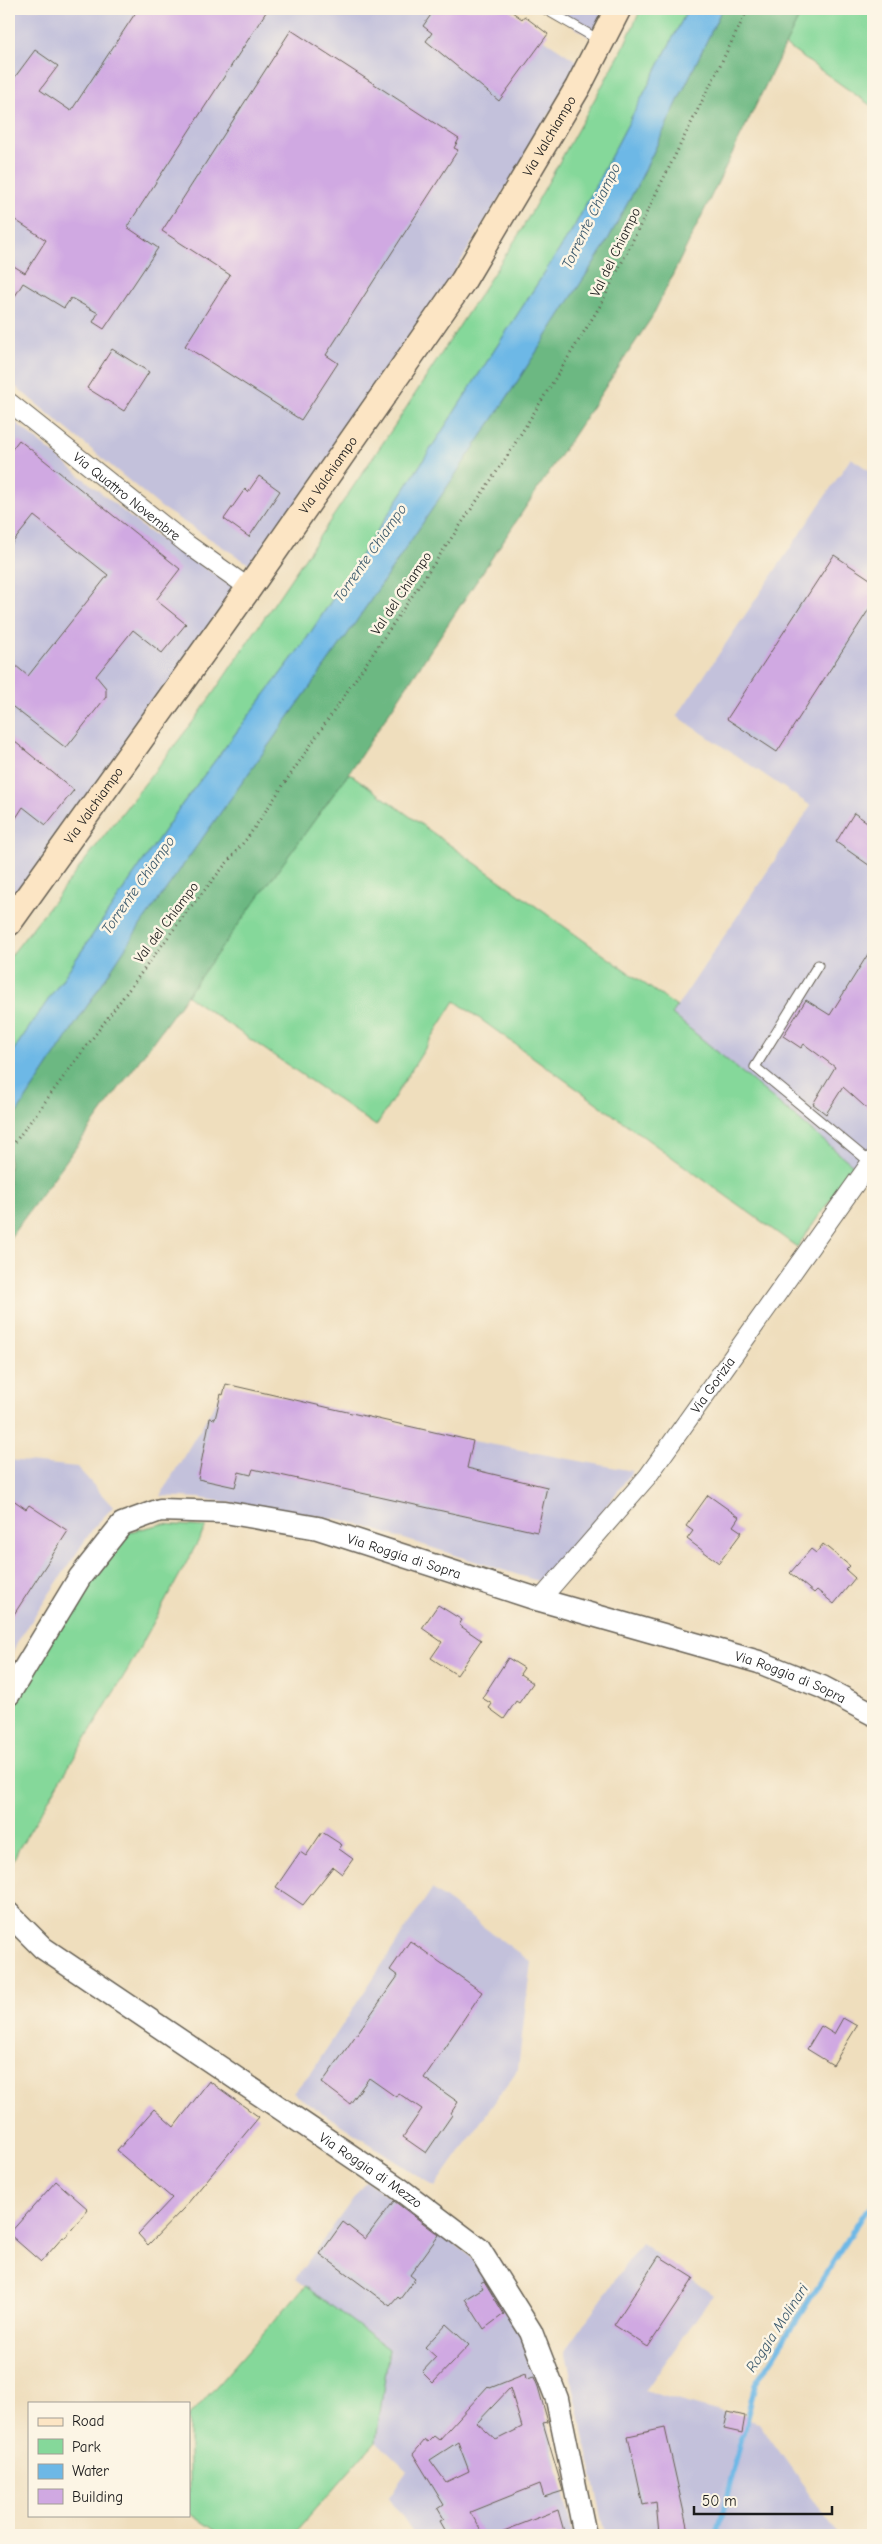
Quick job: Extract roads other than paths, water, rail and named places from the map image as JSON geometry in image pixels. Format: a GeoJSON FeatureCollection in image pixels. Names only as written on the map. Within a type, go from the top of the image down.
{"type":"FeatureCollection","features":[{"type":"Feature","properties":{"kind":"main road","name":"Via Valchiampo"},"geometry":{"type":"LineString","coordinates":[[9,923],[249,588],[463,281],[578,87],[618,9]]}},
{"type":"Feature","properties":{"kind":"street","name":"Via Quattro Novembre"},"geometry":{"type":"LineString","coordinates":[[9,402],[187,544],[249,588]]}},
{"type":"Feature","properties":{"kind":"street","name":"Via Gorizia"},"geometry":{"type":"LineString","coordinates":[[540,1600],[648,1476],[872,1161]]}},
{"type":"Feature","properties":{"kind":"street","name":"Via Roggia di Sopra"},"geometry":{"type":"LineString","coordinates":[[9,1694],[80,1577],[122,1524],[160,1510],[225,1512],[318,1528],[540,1600],[759,1662],[822,1687],[873,1714]]}},
{"type":"Feature","properties":{"kind":"street","name":"Via Roggia di Mezzo"},"geometry":{"type":"LineString","coordinates":[[9,1914],[43,1948],[397,2187],[479,2249],[531,2332],[557,2399],[586,2535]]}},
{"type":"Feature","properties":{"kind":"lane"},"geometry":{"type":"LineString","coordinates":[[545,9],[564,22],[601,42]]}},
{"type":"Feature","properties":{"kind":"lane"},"geometry":{"type":"LineString","coordinates":[[818,964],[755,1067],[872,1161]]}},
{"type":"Feature","properties":{"kind":"water","name":"Torrente Chiampo"},"geometry":{"type":"Polygon","coordinates":[[[688,9],[722,9],[640,180],[604,247],[497,413],[347,635],[137,930],[9,1125],[9,1057],[183,803],[303,644],[404,490],[574,227],[688,9]]]}},
{"type":"Feature","properties":{"kind":"waterway","name":"Roggia Molinari"},"geometry":{"type":"LineString","coordinates":[[717,2535],[755,2385],[866,2211],[873,2206]]}}]}
